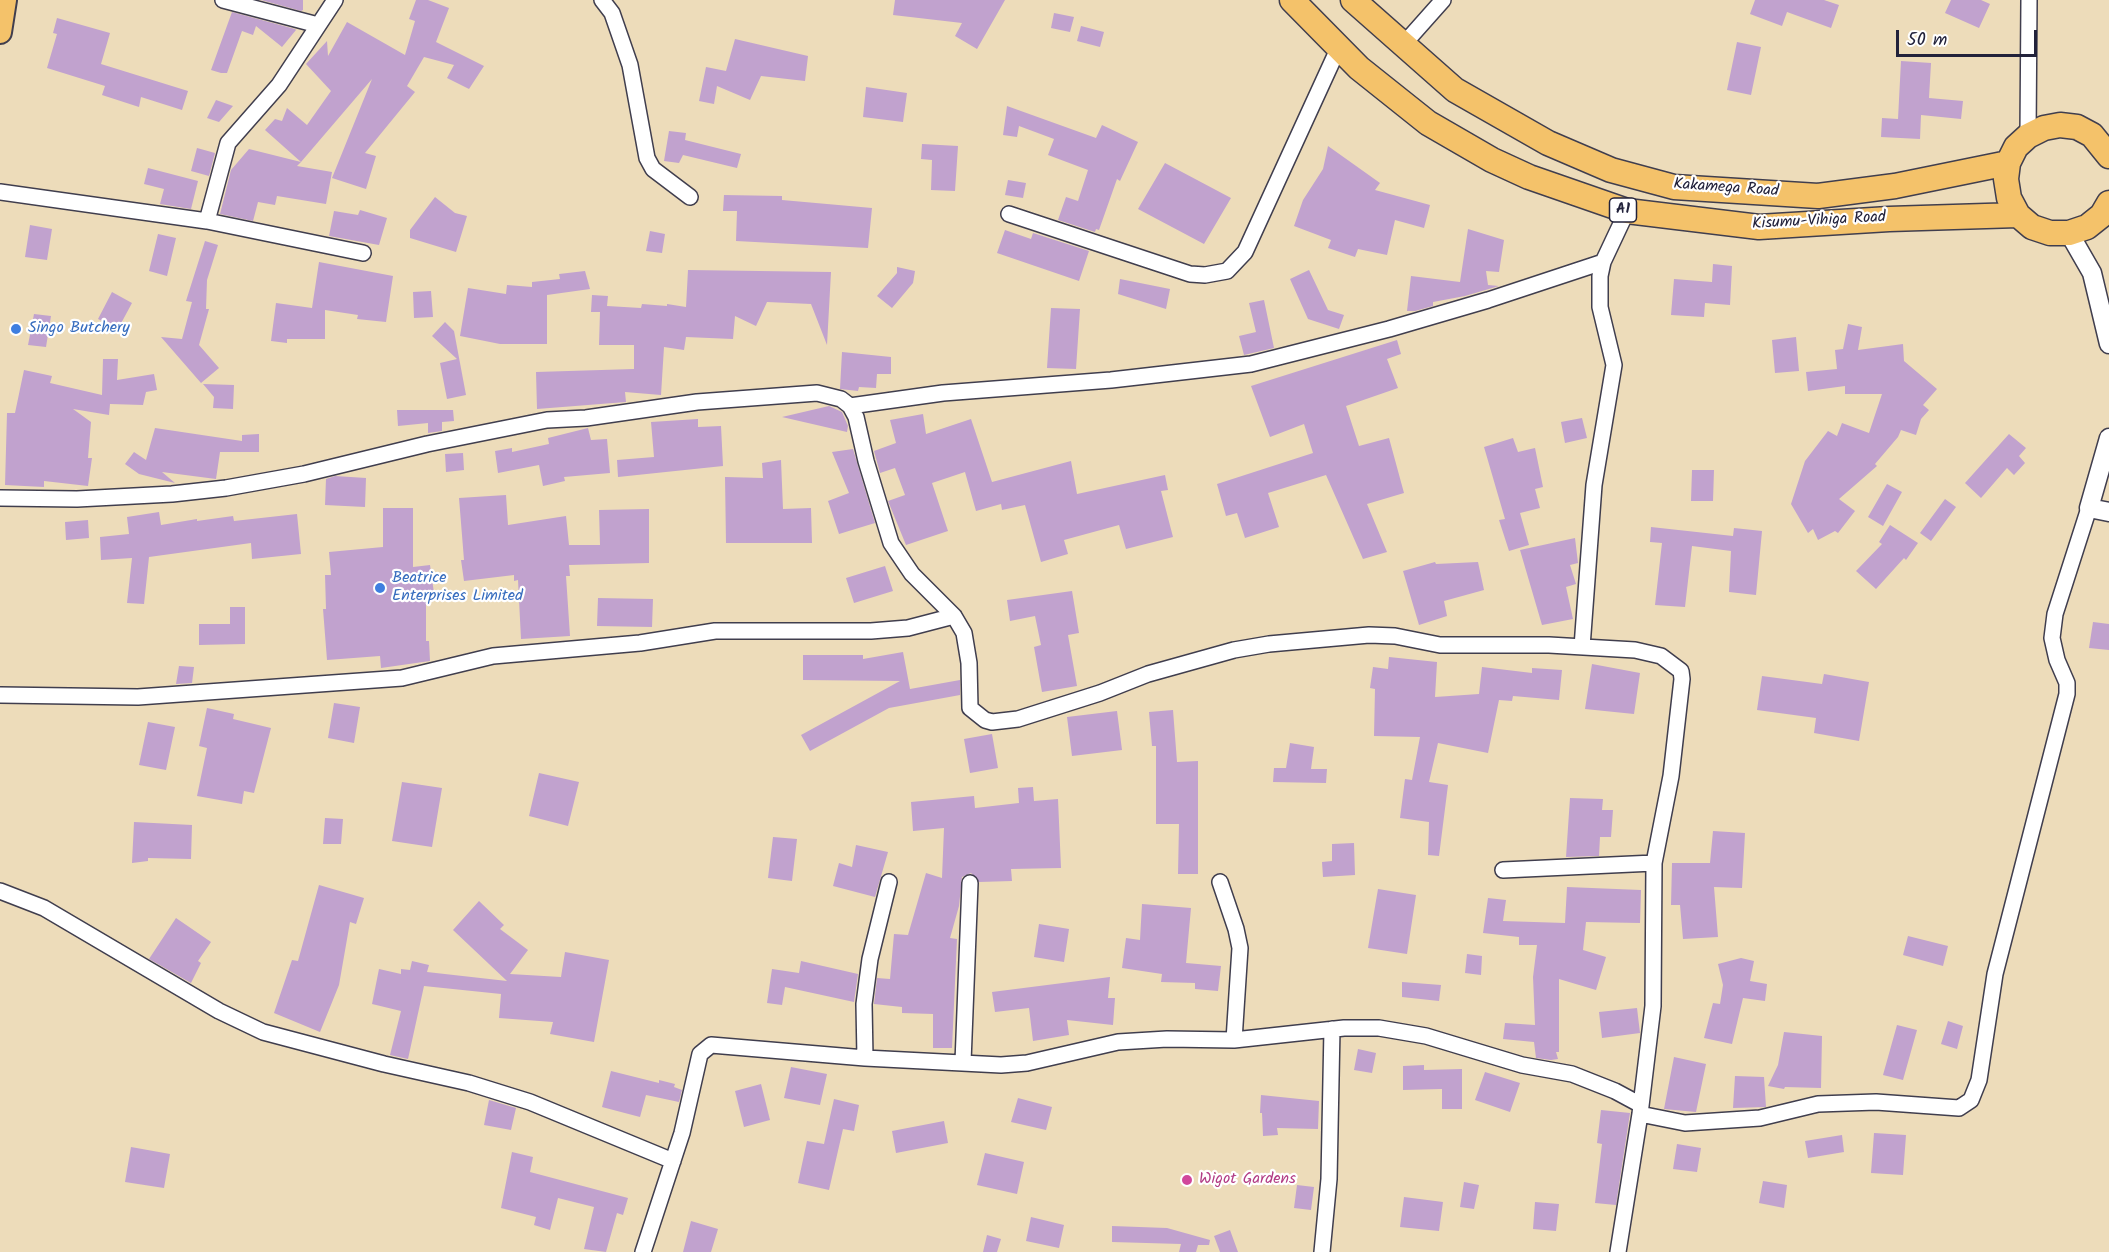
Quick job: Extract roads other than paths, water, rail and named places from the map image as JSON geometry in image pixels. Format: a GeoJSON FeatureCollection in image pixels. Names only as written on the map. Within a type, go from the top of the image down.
{"type":"FeatureCollection","features":[{"type":"Feature","properties":{"kind":"highway","name":"Kisumu-Vihiga Road"},"geometry":{"type":"LineString","coordinates":[[1292,0],[1338,49],[1428,123],[1473,150],[1529,177],[1627,211],[1759,227],[1889,219],[2018,215]]}},
{"type":"Feature","properties":{"kind":"highway","name":"Kakamega Road"},"geometry":{"type":"LineString","coordinates":[[1353,0],[1455,90],[1548,143],[1611,170],[1674,187],[1818,196],[1895,186],[2008,163]]}},
{"type":"Feature","properties":{"kind":"highway"},"geometry":{"type":"LineString","coordinates":[[2109,156],[2092,135],[2077,127],[2060,125],[2044,128],[2028,136],[2016,147],[2008,163],[2006,179],[2009,198],[2018,215],[2032,227],[2050,233],[2069,233],[2087,227],[2102,215],[2109,203]]}},
{"type":"Feature","properties":{"kind":"main road"},"geometry":{"type":"LineString","coordinates":[[0,32],[5,0]]}},
{"type":"Feature","properties":{"kind":"street"},"geometry":{"type":"LineString","coordinates":[[223,0],[318,25]]}},
{"type":"Feature","properties":{"kind":"street"},"geometry":{"type":"LineString","coordinates":[[207,221],[228,143],[279,85],[335,0]]}},
{"type":"Feature","properties":{"kind":"street"},"geometry":{"type":"LineString","coordinates":[[602,0],[612,13],[630,65],[647,158],[653,170],[690,197]]}},
{"type":"Feature","properties":{"kind":"street"},"geometry":{"type":"LineString","coordinates":[[1403,45],[1443,0]]}},
{"type":"Feature","properties":{"kind":"street"},"geometry":{"type":"LineString","coordinates":[[2028,136],[2029,0]]}},
{"type":"Feature","properties":{"kind":"street"},"geometry":{"type":"LineString","coordinates":[[1009,214],[1190,274],[1212,275],[1227,271],[1245,252],[1338,49]]}},
{"type":"Feature","properties":{"kind":"street"},"geometry":{"type":"LineString","coordinates":[[0,192],[207,221],[363,253]]}},
{"type":"Feature","properties":{"kind":"street"},"geometry":{"type":"LineString","coordinates":[[1582,647],[1594,485],[1614,365],[1600,307],[1599,291],[1603,262],[1627,211]]}},
{"type":"Feature","properties":{"kind":"street"},"geometry":{"type":"LineString","coordinates":[[2069,233],[2092,273],[2109,344]]}},
{"type":"Feature","properties":{"kind":"street"},"geometry":{"type":"LineString","coordinates":[[850,406],[943,393],[1111,380],[1251,364],[1389,329],[1603,262]]}},
{"type":"Feature","properties":{"kind":"street"},"geometry":{"type":"LineString","coordinates":[[2092,273],[2109,283]]}},
{"type":"Feature","properties":{"kind":"street"},"geometry":{"type":"LineString","coordinates":[[0,498],[77,499],[172,494],[226,488],[304,474],[427,444],[547,420],[586,418],[697,402],[830,394],[850,406],[856,417],[866,461],[891,543],[912,574],[954,616],[964,633],[969,663],[970,708],[978,717],[992,722],[1018,719],[1100,693],[1148,674],[1234,650],[1269,644],[1369,635],[1395,636],[1440,645],[1582,647],[1635,650],[1661,656],[1681,671],[1682,679],[1671,776],[1654,863],[1653,1006],[1618,1252]]}},
{"type":"Feature","properties":{"kind":"street"},"geometry":{"type":"LineString","coordinates":[[643,1252],[673,1161],[700,1054],[711,1045],[865,1058],[1001,1065],[1027,1063],[1119,1041],[1234,1040],[1332,1029],[1379,1028],[1426,1036],[1511,1062],[1572,1074],[1640,1109],[1685,1123],[1760,1118],[1818,1104],[1876,1102],[1950,1108],[1966,1106],[1971,1100],[1978,1080],[1995,974],[2067,694],[2067,683],[2052,638],[2055,614],[2109,438]]}},
{"type":"Feature","properties":{"kind":"street"},"geometry":{"type":"LineString","coordinates":[[2088,508],[2109,512]]}},
{"type":"Feature","properties":{"kind":"street"},"geometry":{"type":"LineString","coordinates":[[0,695],[138,697],[402,678],[494,656],[640,643],[715,631],[880,630],[908,628],[954,616]]}},
{"type":"Feature","properties":{"kind":"street"},"geometry":{"type":"LineString","coordinates":[[1503,870],[1654,863]]}},
{"type":"Feature","properties":{"kind":"street"},"geometry":{"type":"LineString","coordinates":[[865,1058],[864,1004],[870,959],[889,882]]}},
{"type":"Feature","properties":{"kind":"street"},"geometry":{"type":"LineString","coordinates":[[1220,882],[1240,948],[1234,1040]]}},
{"type":"Feature","properties":{"kind":"street"},"geometry":{"type":"LineString","coordinates":[[963,1062],[970,883]]}},
{"type":"Feature","properties":{"kind":"street"},"geometry":{"type":"LineString","coordinates":[[0,891],[44,908],[219,1011],[263,1032],[384,1064],[469,1083],[530,1102],[673,1161]]}},
{"type":"Feature","properties":{"kind":"street"},"geometry":{"type":"LineString","coordinates":[[1322,1252],[1329,1179],[1332,1029]]}},
{"type":"Feature","properties":{"kind":"place","name":"Singo Butchery"},"geometry":{"type":"Point","coordinates":[16,329]}},
{"type":"Feature","properties":{"kind":"place","name":"Beatrice Enterprises Limited"},"geometry":{"type":"Point","coordinates":[380,588]}},
{"type":"Feature","properties":{"kind":"place","name":"Wigot Gardens"},"geometry":{"type":"Point","coordinates":[1187,1180]}}]}
